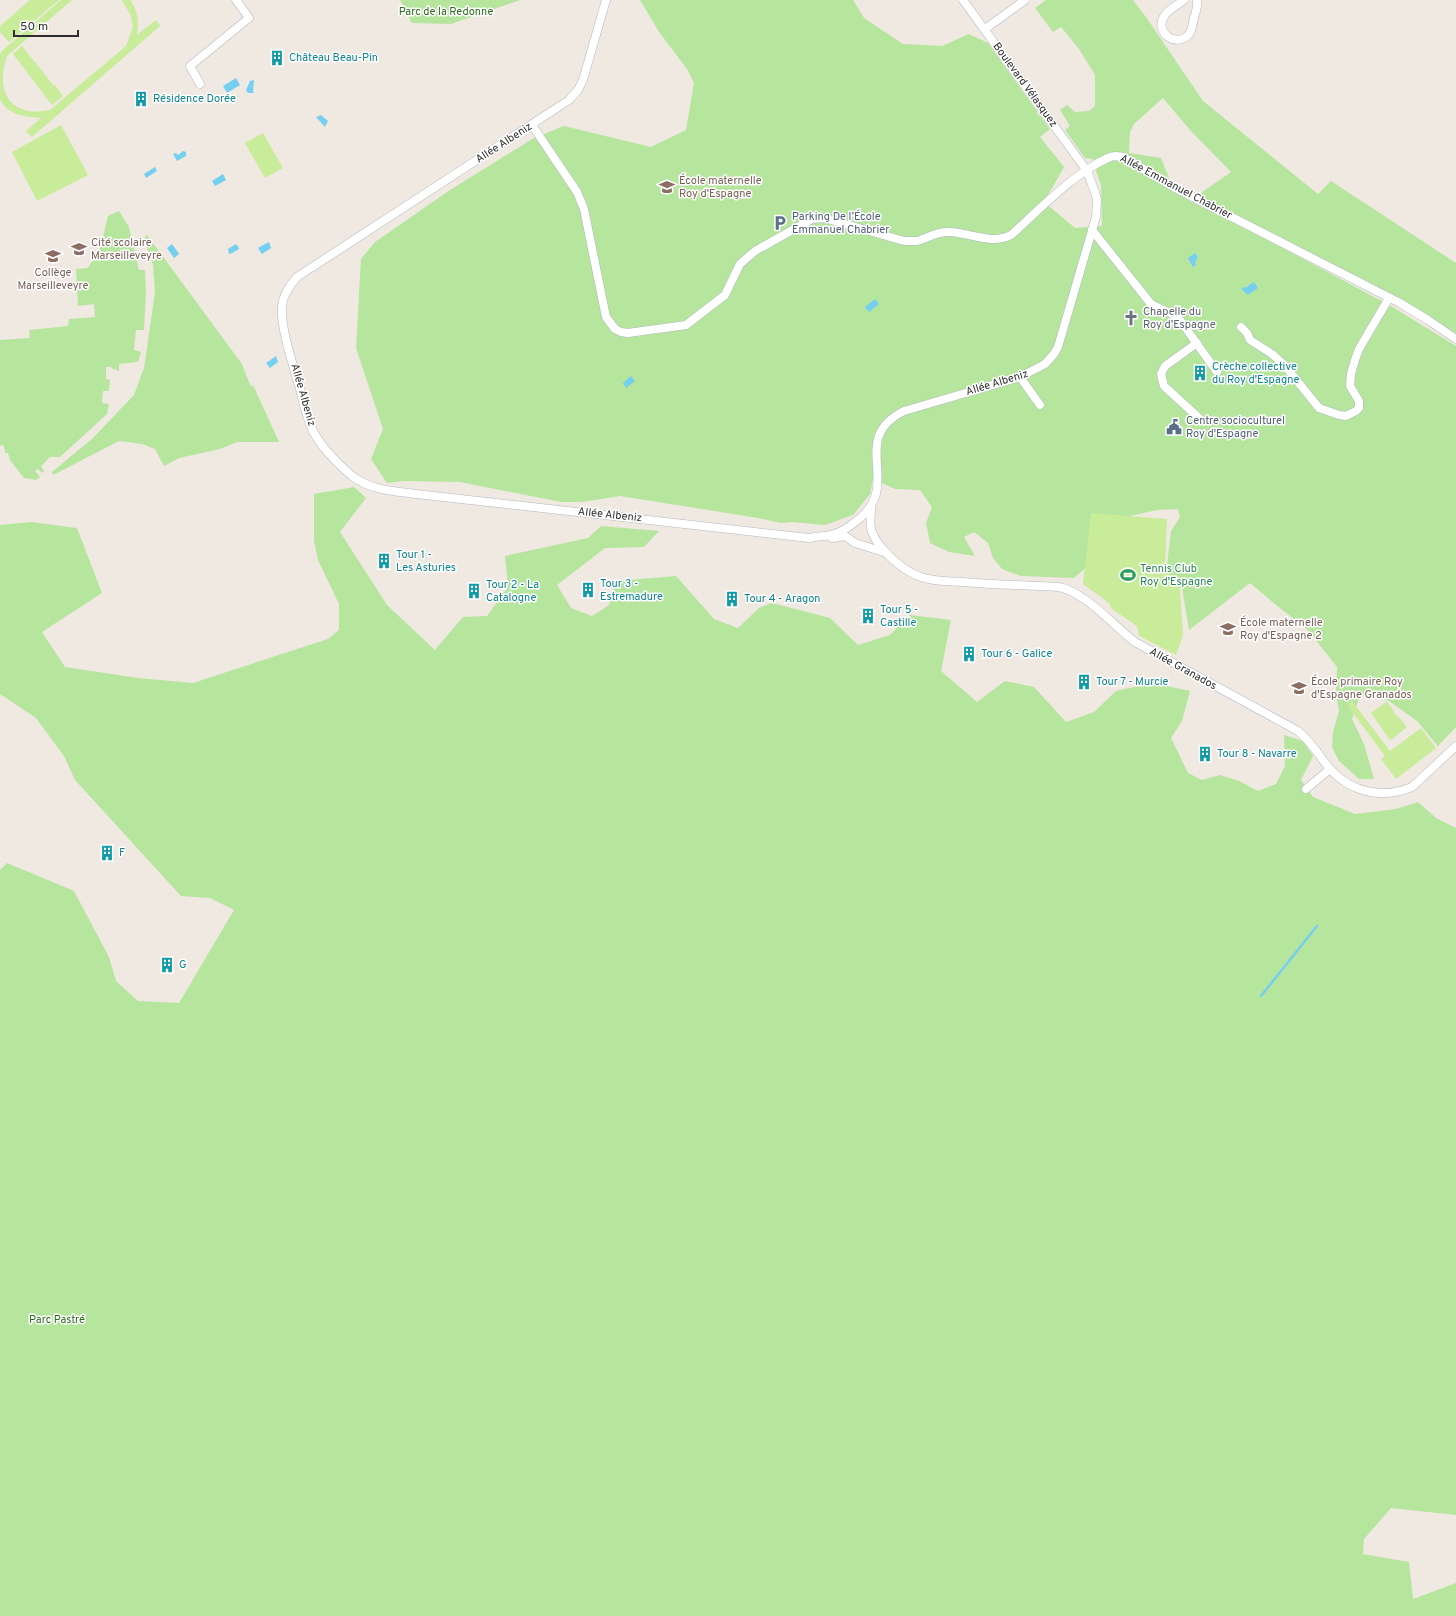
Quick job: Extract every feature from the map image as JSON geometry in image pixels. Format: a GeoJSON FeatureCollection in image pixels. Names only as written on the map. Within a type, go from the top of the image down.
{"type":"FeatureCollection","features":[{"type":"Feature","properties":{"kind":"street"},"geometry":{"type":"LineString","coordinates":[[200,84],[190,66],[249,18],[236,0]]}},
{"type":"Feature","properties":{"kind":"street","name":"Allée Albeniz"},"geometry":{"type":"LineString","coordinates":[[606,0],[586,69],[578,90],[569,100],[297,277],[291,284],[283,299],[282,316],[308,419],[314,433],[331,457],[354,477],[366,484],[386,490],[810,538],[834,534],[863,516],[871,508],[875,500],[878,487],[876,443],[881,431],[889,421],[904,411],[1020,377],[1045,364],[1054,354],[1058,347],[1096,217],[1097,200],[1093,184],[1087,171]]}},
{"type":"Feature","properties":{"kind":"street","name":"Boulevard Vélasquez"},"geometry":{"type":"LineString","coordinates":[[963,0],[1087,171]]}},
{"type":"Feature","properties":{"kind":"street"},"geometry":{"type":"LineString","coordinates":[[985,29],[1025,0]]}},
{"type":"Feature","properties":{"kind":"street"},"geometry":{"type":"LineString","coordinates":[[1184,0],[1165,14],[1161,22],[1161,28],[1164,34],[1172,39],[1184,38],[1190,33],[1198,0]]}},
{"type":"Feature","properties":{"kind":"street","name":"Allée Emmanuel Chabrier"},"geometry":{"type":"LineString","coordinates":[[532,125],[576,192],[584,209],[606,317],[615,329],[621,332],[628,333],[686,325],[724,295],[740,264],[755,251],[812,219],[824,218],[904,241],[916,241],[939,233],[950,232],[991,239],[1004,239],[1011,235],[1057,193],[1108,157],[1116,155],[1123,157],[1177,189],[1389,298],[1428,320],[1456,339]]}},
{"type":"Feature","properties":{"kind":"street"},"geometry":{"type":"LineString","coordinates":[[1092,230],[1151,304],[1172,314],[1180,320],[1217,372]]}},
{"type":"Feature","properties":{"kind":"street"},"geometry":{"type":"LineString","coordinates":[[1241,327],[1247,333],[1250,340],[1272,354],[1285,366],[1319,408],[1340,416],[1346,416],[1359,408],[1359,401],[1350,386],[1351,374],[1359,349],[1389,298]]}},
{"type":"Feature","properties":{"kind":"street"},"geometry":{"type":"LineString","coordinates":[[1197,343],[1165,366],[1161,374],[1164,386],[1200,418]]}},
{"type":"Feature","properties":{"kind":"street"},"geometry":{"type":"LineString","coordinates":[[1020,377],[1040,405]]}},
{"type":"Feature","properties":{"kind":"street","name":"Allée Granados"},"geometry":{"type":"LineString","coordinates":[[871,508],[872,532],[887,553],[906,570],[928,579],[976,584],[1059,587],[1074,592],[1082,597],[1119,630],[1135,642],[1298,731],[1313,746],[1330,769],[1345,782],[1363,791],[1378,793],[1395,792],[1412,787],[1456,746]]}},
{"type":"Feature","properties":{"kind":"street","name":"Allée Albeniz"},"geometry":{"type":"LineString","coordinates":[[845,536],[852,524]]}},
{"type":"Feature","properties":{"kind":"street"},"geometry":{"type":"LineString","coordinates":[[810,538],[825,540],[845,536]]}},
{"type":"Feature","properties":{"kind":"street","name":"Allée Granados"},"geometry":{"type":"LineString","coordinates":[[845,536],[855,543],[887,553]]}},
{"type":"Feature","properties":{"kind":"street"},"geometry":{"type":"LineString","coordinates":[[1306,789],[1330,769]]}},
{"type":"Feature","properties":{"kind":"green space"},"geometry":{"type":"Polygon","coordinates":[[[30,0],[59,0],[9,42],[0,32],[0,26],[30,0]]]}},
{"type":"Feature","properties":{"kind":"green space"},"geometry":{"type":"Polygon","coordinates":[[[61,0],[72,0],[7,56],[3,72],[6,95],[17,106],[28,111],[34,112],[50,110],[126,46],[133,27],[131,16],[122,0],[130,0],[135,8],[138,21],[137,35],[156,20],[160,26],[32,137],[26,131],[41,118],[24,116],[12,112],[7,109],[0,99],[0,54],[61,0]]]}},
{"type":"Feature","properties":{"kind":"green space","name":"Parc de la Redonne"},"geometry":{"type":"Polygon","coordinates":[[[400,0],[520,0],[451,24],[412,23],[400,0]]]}},
{"type":"Feature","properties":{"kind":"green space"},"geometry":{"type":"Polygon","coordinates":[[[640,0],[853,0],[864,18],[903,44],[942,46],[969,34],[988,43],[1050,129],[1040,137],[1064,167],[1044,202],[1075,228],[1102,226],[1101,185],[1095,168],[1108,161],[1122,161],[1192,202],[1275,244],[1391,306],[1456,346],[1456,727],[1438,746],[1417,721],[1389,701],[1360,695],[1352,719],[1364,744],[1374,779],[1359,779],[1339,761],[1332,747],[1333,732],[1339,711],[1336,694],[1337,667],[1308,630],[1250,583],[1189,630],[1182,588],[1131,589],[1166,574],[1171,531],[1180,517],[1178,509],[1157,510],[1121,518],[1090,564],[1074,578],[1021,576],[1002,569],[993,558],[988,543],[974,532],[964,537],[975,556],[949,552],[930,543],[926,523],[932,507],[920,490],[895,489],[873,479],[870,494],[853,515],[825,525],[793,522],[781,523],[620,496],[582,502],[561,502],[460,482],[403,481],[387,483],[371,459],[383,429],[356,348],[361,259],[375,242],[450,190],[534,138],[564,126],[651,147],[686,130],[694,83],[687,69],[659,32],[640,0]]]}},
{"type":"Feature","properties":{"kind":"green space"},"geometry":{"type":"Polygon","coordinates":[[[1046,0],[1133,0],[1203,101],[1318,194],[1331,181],[1456,263],[1456,336],[1198,195],[1231,172],[1190,130],[1163,98],[1134,124],[1130,132],[1129,153],[1161,158],[1169,178],[1128,156],[1113,154],[1093,160],[1085,158],[1065,130],[1070,126],[1060,110],[1067,105],[1075,112],[1089,111],[1095,106],[1095,75],[1079,49],[1061,27],[1053,32],[1035,8],[1046,0]]]}},
{"type":"Feature","properties":{"kind":"green space"},"geometry":{"type":"Polygon","coordinates":[[[22,46],[63,96],[52,105],[13,54],[22,46]]]}},
{"type":"Feature","properties":{"kind":"green space"},"geometry":{"type":"Polygon","coordinates":[[[61,125],[88,175],[37,201],[12,152],[61,125]]]}},
{"type":"Feature","properties":{"kind":"green space"},"geometry":{"type":"Polygon","coordinates":[[[263,133],[283,168],[265,178],[245,143],[263,133]]]}},
{"type":"Feature","properties":{"kind":"green space"},"geometry":{"type":"Polygon","coordinates":[[[119,211],[129,227],[139,270],[145,270],[146,293],[144,330],[136,330],[134,350],[141,352],[138,362],[119,364],[119,371],[111,367],[106,367],[106,379],[110,380],[109,391],[103,391],[102,403],[109,404],[107,414],[60,457],[50,457],[41,466],[44,471],[42,473],[38,469],[35,471],[40,477],[36,480],[24,478],[10,460],[8,453],[5,453],[4,446],[0,445],[0,340],[30,338],[29,330],[68,326],[69,319],[95,317],[94,304],[78,306],[76,269],[88,268],[100,249],[108,216],[119,211]]]}},
{"type":"Feature","properties":{"kind":"green space"},"geometry":{"type":"Polygon","coordinates":[[[147,235],[242,364],[250,385],[254,387],[279,442],[237,442],[220,449],[179,458],[164,466],[155,449],[142,444],[119,441],[53,475],[52,472],[92,439],[134,395],[144,368],[155,292],[153,265],[144,238],[147,235]]]}},
{"type":"Feature","properties":{"kind":"green space","name":"Parc Pastré"},"geometry":{"type":"Polygon","coordinates":[[[354,487],[366,498],[340,532],[387,605],[435,650],[463,617],[487,616],[508,587],[505,556],[588,538],[601,526],[659,531],[644,547],[605,548],[557,585],[571,608],[592,616],[609,605],[616,581],[676,576],[714,619],[738,628],[759,608],[772,603],[830,618],[858,645],[890,635],[910,615],[951,620],[941,671],[977,702],[1005,681],[1034,687],[1066,722],[1094,712],[1116,691],[1152,683],[1190,691],[1182,721],[1171,738],[1188,773],[1202,780],[1220,775],[1239,781],[1258,791],[1276,784],[1285,766],[1284,735],[1303,741],[1313,756],[1301,780],[1313,797],[1355,814],[1396,809],[1418,802],[1436,818],[1456,828],[1456,1515],[1391,1508],[1364,1539],[1363,1554],[1409,1562],[1413,1599],[1456,1583],[1456,1616],[0,1616],[0,870],[7,863],[74,891],[109,957],[116,981],[138,1001],[179,1003],[234,910],[210,898],[181,896],[75,780],[64,756],[36,718],[0,694],[0,525],[31,522],[77,528],[102,593],[42,632],[65,667],[138,678],[193,683],[328,639],[339,630],[339,604],[318,560],[314,541],[314,494],[354,487]]]}},
{"type":"Feature","properties":{"kind":"green space","name":"Tennis Club Roy d'Espagne"},"geometry":{"type":"Polygon","coordinates":[[[1091,513],[1167,519],[1165,567],[1180,589],[1183,635],[1176,655],[1139,636],[1137,626],[1112,609],[1109,603],[1083,584],[1091,513]]]}},
{"type":"Feature","properties":{"kind":"green space"},"geometry":{"type":"Polygon","coordinates":[[[1352,701],[1390,751],[1421,728],[1436,748],[1396,779],[1381,759],[1385,756],[1347,705],[1352,701]]]}},
{"type":"Feature","properties":{"kind":"green space"},"geometry":{"type":"Polygon","coordinates":[[[1386,702],[1406,726],[1406,728],[1391,740],[1371,713],[1386,702]]]}},
{"type":"Feature","properties":{"kind":"water"},"geometry":{"type":"Polygon","coordinates":[[[236,78],[240,85],[227,93],[223,86],[236,78]]]}},
{"type":"Feature","properties":{"kind":"water"},"geometry":{"type":"Polygon","coordinates":[[[254,80],[254,93],[248,93],[246,90],[250,81],[254,80]]]}},
{"type":"Feature","properties":{"kind":"water"},"geometry":{"type":"Polygon","coordinates":[[[321,115],[328,121],[325,127],[316,117],[321,115]]]}},
{"type":"Feature","properties":{"kind":"water"},"geometry":{"type":"Polygon","coordinates":[[[183,151],[186,152],[186,156],[177,161],[173,154],[176,153],[178,155],[183,151]]]}},
{"type":"Feature","properties":{"kind":"water"},"geometry":{"type":"Polygon","coordinates":[[[155,167],[157,171],[146,178],[144,174],[155,167]]]}},
{"type":"Feature","properties":{"kind":"water"},"geometry":{"type":"Polygon","coordinates":[[[223,174],[226,180],[215,186],[212,181],[223,174]]]}},
{"type":"Feature","properties":{"kind":"water"},"geometry":{"type":"Polygon","coordinates":[[[269,242],[271,248],[262,254],[258,248],[269,242]]]}},
{"type":"Feature","properties":{"kind":"water"},"geometry":{"type":"Polygon","coordinates":[[[172,244],[179,254],[174,258],[167,248],[172,244]]]}},
{"type":"Feature","properties":{"kind":"water"},"geometry":{"type":"Polygon","coordinates":[[[236,244],[239,249],[229,254],[228,249],[236,244]]]}},
{"type":"Feature","properties":{"kind":"water"},"geometry":{"type":"Polygon","coordinates":[[[1195,253],[1198,257],[1195,262],[1196,265],[1193,267],[1188,258],[1195,253]]]}},
{"type":"Feature","properties":{"kind":"water"},"geometry":{"type":"Polygon","coordinates":[[[1254,282],[1258,288],[1248,295],[1241,289],[1244,287],[1245,288],[1254,282]]]}},
{"type":"Feature","properties":{"kind":"water"},"geometry":{"type":"Polygon","coordinates":[[[875,299],[879,304],[869,312],[865,307],[875,299]]]}},
{"type":"Feature","properties":{"kind":"water"},"geometry":{"type":"Polygon","coordinates":[[[276,356],[278,362],[270,368],[266,363],[276,356]]]}},
{"type":"Feature","properties":{"kind":"water"},"geometry":{"type":"Polygon","coordinates":[[[631,376],[635,381],[626,388],[623,383],[631,376]]]}},
{"type":"Feature","properties":{"kind":"waterway"},"geometry":{"type":"LineString","coordinates":[[1261,996],[1317,926]]}},
{"type":"Feature","properties":{"kind":"place","name":"Château Beau-Pin"},"geometry":{"type":"Point","coordinates":[277,58]}},
{"type":"Feature","properties":{"kind":"place","name":"Résidence Dorée"},"geometry":{"type":"Point","coordinates":[141,99]}},
{"type":"Feature","properties":{"kind":"place","name":"École maternelle Roy d'Espagne"},"geometry":{"type":"Point","coordinates":[667,187]}},
{"type":"Feature","properties":{"kind":"place","name":"Parking De l’École Emmanuel Chabrier"},"geometry":{"type":"Point","coordinates":[780,223]}},
{"type":"Feature","properties":{"kind":"place","name":"Cité scolaire Marseilleveyre"},"geometry":{"type":"Point","coordinates":[79,249]}},
{"type":"Feature","properties":{"kind":"place","name":"Collège Marseilleveyre"},"geometry":{"type":"Point","coordinates":[53,256]}},
{"type":"Feature","properties":{"kind":"place","name":"Chapelle du Roy d’Espagne"},"geometry":{"type":"Point","coordinates":[1131,318]}},
{"type":"Feature","properties":{"kind":"place","name":"Crèche collective du Roy d'Espagne"},"geometry":{"type":"Point","coordinates":[1200,373]}},
{"type":"Feature","properties":{"kind":"place","name":"Centre socioculturel Roy d'Espagne"},"geometry":{"type":"Point","coordinates":[1174,427]}},
{"type":"Feature","properties":{"kind":"place","name":"Tour 1 - Les Asturies"},"geometry":{"type":"Point","coordinates":[384,561]}},
{"type":"Feature","properties":{"kind":"place","name":"Tennis Club Roy d'Espagne"},"geometry":{"type":"Point","coordinates":[1128,575]}},
{"type":"Feature","properties":{"kind":"place","name":"Tour 3 - Estremadure"},"geometry":{"type":"Point","coordinates":[588,590]}},
{"type":"Feature","properties":{"kind":"place","name":"Tour 2 - La Catalogne"},"geometry":{"type":"Point","coordinates":[474,591]}},
{"type":"Feature","properties":{"kind":"place","name":"Tour 4 - Aragon"},"geometry":{"type":"Point","coordinates":[732,599]}},
{"type":"Feature","properties":{"kind":"place","name":"Tour 5 - Castille"},"geometry":{"type":"Point","coordinates":[868,616]}},
{"type":"Feature","properties":{"kind":"place","name":"École maternelle Roy d'Espagne 2"},"geometry":{"type":"Point","coordinates":[1228,629]}},
{"type":"Feature","properties":{"kind":"place","name":"Tour 6 - Galice"},"geometry":{"type":"Point","coordinates":[969,654]}},
{"type":"Feature","properties":{"kind":"place","name":"Tour 7 - Murcie"},"geometry":{"type":"Point","coordinates":[1084,682]}},
{"type":"Feature","properties":{"kind":"place","name":"École primaire Roy d'Espagne Granados"},"geometry":{"type":"Point","coordinates":[1299,688]}},
{"type":"Feature","properties":{"kind":"place","name":"Tour 8 - Navarre"},"geometry":{"type":"Point","coordinates":[1205,754]}},
{"type":"Feature","properties":{"kind":"place","name":"F"},"geometry":{"type":"Point","coordinates":[107,853]}},
{"type":"Feature","properties":{"kind":"place","name":"G"},"geometry":{"type":"Point","coordinates":[167,965]}}]}
